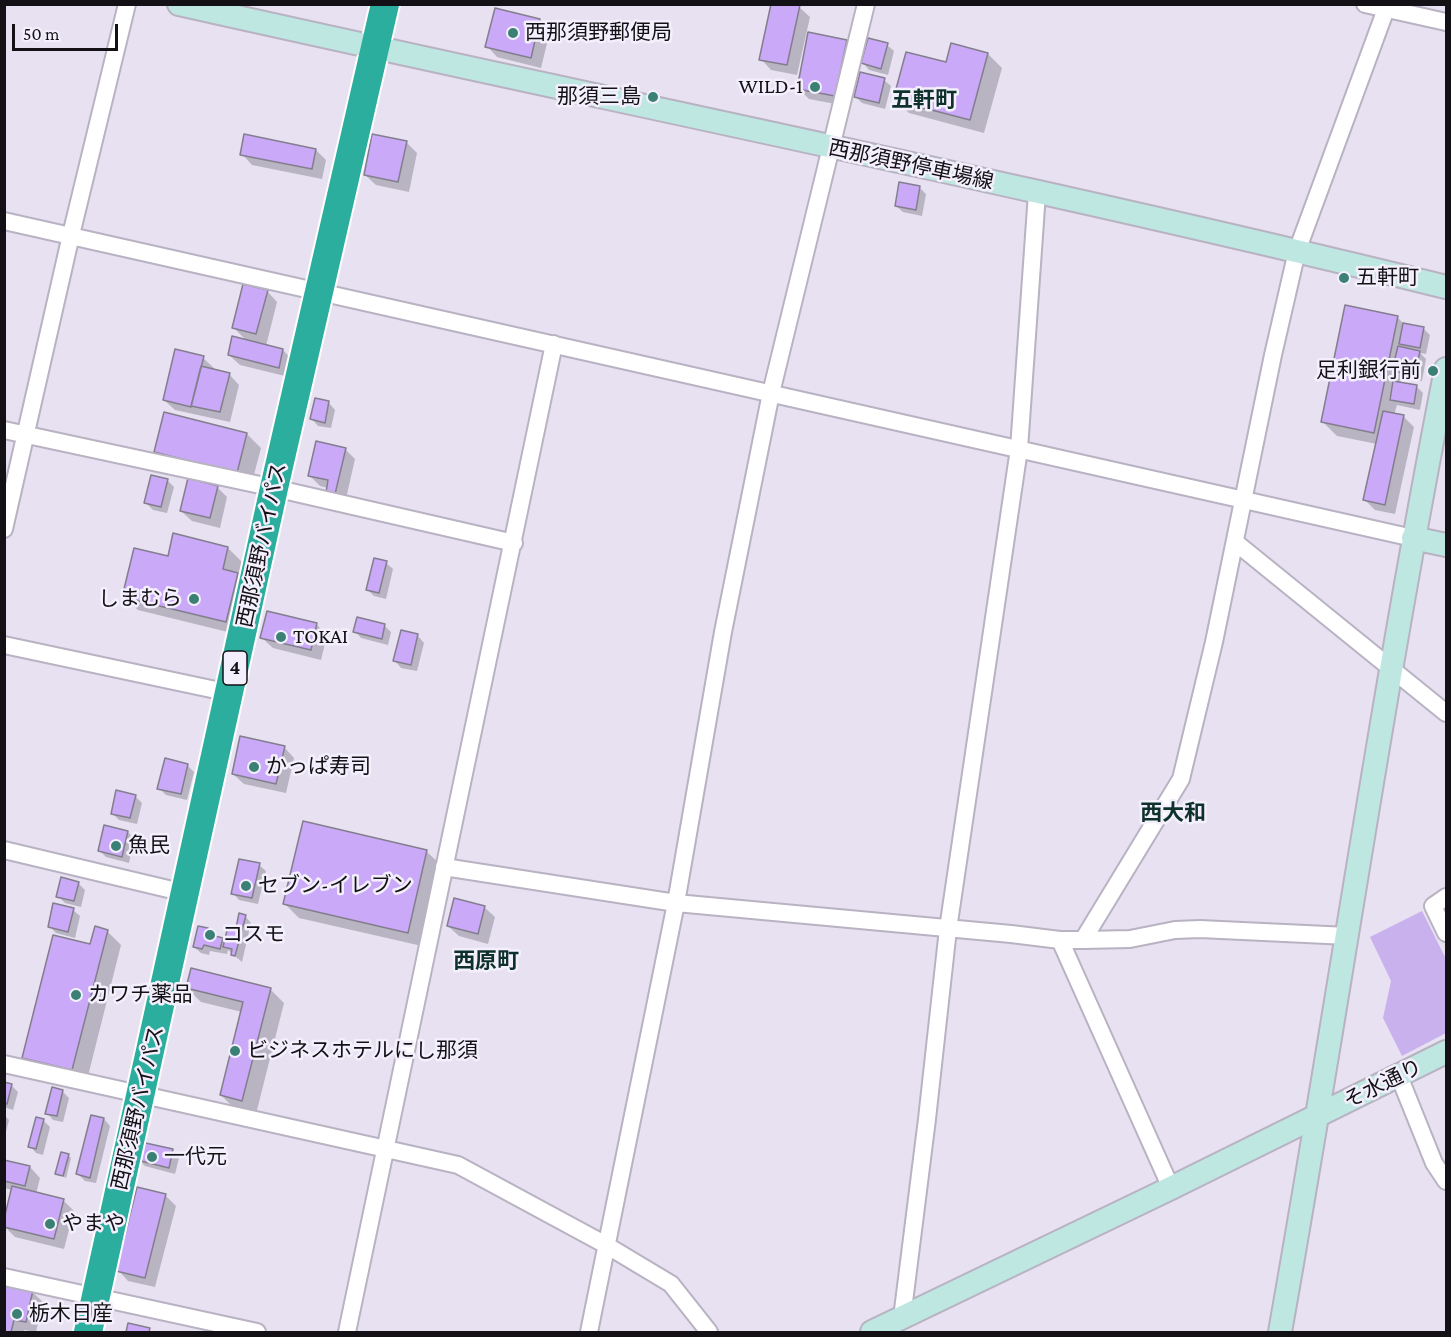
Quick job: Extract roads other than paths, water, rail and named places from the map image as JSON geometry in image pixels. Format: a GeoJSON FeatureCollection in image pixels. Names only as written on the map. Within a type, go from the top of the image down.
{"type":"FeatureCollection","features":[{"type":"Feature","properties":{"kind":"highway","name":"西那須野バイパス"},"geometry":{"type":"LineString","coordinates":[[88,1332],[274,488],[385,4]]}},
{"type":"Feature","properties":{"kind":"street"},"geometry":{"type":"LineString","coordinates":[[4,529],[71,235],[127,4]]}},
{"type":"Feature","properties":{"kind":"street","name":"西那須野停車場線"},"geometry":{"type":"LineString","coordinates":[[179,4],[1297,251],[1446,287]]}},
{"type":"Feature","properties":{"kind":"street"},"geometry":{"type":"LineString","coordinates":[[589,1332],[676,903],[723,632],[771,393],[866,4]]}},
{"type":"Feature","properties":{"kind":"street"},"geometry":{"type":"LineString","coordinates":[[1365,4],[1386,9],[1418,10],[1446,22]]}},
{"type":"Feature","properties":{"kind":"street"},"geometry":{"type":"LineString","coordinates":[[1083,940],[1181,779],[1235,542],[1297,251],[1386,9]]}},
{"type":"Feature","properties":{"kind":"street"},"geometry":{"type":"LineString","coordinates":[[902,1318],[948,929],[1019,449],[1037,193]]}},
{"type":"Feature","properties":{"kind":"street"},"geometry":{"type":"LineString","coordinates":[[4,220],[1446,545]]}},
{"type":"Feature","properties":{"kind":"street"},"geometry":{"type":"LineString","coordinates":[[347,1332],[554,344]]}},
{"type":"Feature","properties":{"kind":"street"},"geometry":{"type":"LineString","coordinates":[[1280,1332],[1413,538],[1446,369]]}},
{"type":"Feature","properties":{"kind":"street"},"geometry":{"type":"LineString","coordinates":[[4,430],[514,543]]}},
{"type":"Feature","properties":{"kind":"street"},"geometry":{"type":"LineString","coordinates":[[1235,542],[1446,713]]}},
{"type":"Feature","properties":{"kind":"street"},"geometry":{"type":"LineString","coordinates":[[4,645],[230,693]]}},
{"type":"Feature","properties":{"kind":"street"},"geometry":{"type":"LineString","coordinates":[[4,850],[185,893]]}},
{"type":"Feature","properties":{"kind":"street"},"geometry":{"type":"LineString","coordinates":[[444,867],[676,903],[1060,940],[1130,939],[1174,930],[1200,929],[1348,936]]}},
{"type":"Feature","properties":{"kind":"street"},"geometry":{"type":"LineString","coordinates":[[1446,897],[1433,906],[1446,933]]}},
{"type":"Feature","properties":{"kind":"street"},"geometry":{"type":"LineString","coordinates":[[1060,940],[1171,1188]]}},
{"type":"Feature","properties":{"kind":"street","name":"そ水通り"},"geometry":{"type":"LineString","coordinates":[[872,1332],[1446,1052]]}},
{"type":"Feature","properties":{"kind":"street"},"geometry":{"type":"LineString","coordinates":[[4,1064],[458,1165],[606,1245],[671,1284],[709,1332]]}},
{"type":"Feature","properties":{"kind":"street"},"geometry":{"type":"LineString","coordinates":[[1399,1076],[1434,1163],[1446,1181]]}},
{"type":"Feature","properties":{"kind":"street"},"geometry":{"type":"LineString","coordinates":[[4,1277],[257,1332]]}},
{"type":"Feature","properties":{"kind":"place","name":"西那須野郵便局"},"geometry":{"type":"Point","coordinates":[513,33]}},
{"type":"Feature","properties":{"kind":"place","name":"WILD-1"},"geometry":{"type":"Point","coordinates":[815,87]}},
{"type":"Feature","properties":{"kind":"place","name":"那須三島"},"geometry":{"type":"Point","coordinates":[653,97]}},
{"type":"Feature","properties":{"kind":"place","name":"五軒町"},"geometry":{"type":"Point","coordinates":[1344,278]}},
{"type":"Feature","properties":{"kind":"place","name":"足利銀行前"},"geometry":{"type":"Point","coordinates":[1433,371]}},
{"type":"Feature","properties":{"kind":"place","name":"しまむら"},"geometry":{"type":"Point","coordinates":[194,599]}},
{"type":"Feature","properties":{"kind":"place","name":"TOKAI"},"geometry":{"type":"Point","coordinates":[281,637]}},
{"type":"Feature","properties":{"kind":"place","name":"かっぱ寿司"},"geometry":{"type":"Point","coordinates":[254,767]}},
{"type":"Feature","properties":{"kind":"place","name":"魚民"},"geometry":{"type":"Point","coordinates":[116,846]}},
{"type":"Feature","properties":{"kind":"place","name":"セブン-イレブン"},"geometry":{"type":"Point","coordinates":[246,886]}},
{"type":"Feature","properties":{"kind":"place","name":"コスモ"},"geometry":{"type":"Point","coordinates":[210,935]}},
{"type":"Feature","properties":{"kind":"place","name":"カワチ薬品"},"geometry":{"type":"Point","coordinates":[76,995]}},
{"type":"Feature","properties":{"kind":"place","name":"ビジネスホテルにし那須"},"geometry":{"type":"Point","coordinates":[235,1051]}},
{"type":"Feature","properties":{"kind":"place","name":"一代元"},"geometry":{"type":"Point","coordinates":[152,1157]}},
{"type":"Feature","properties":{"kind":"place","name":"やまや"},"geometry":{"type":"Point","coordinates":[50,1224]}},
{"type":"Feature","properties":{"kind":"place","name":"栃木日産"},"geometry":{"type":"Point","coordinates":[17,1314]}},
{"type":"Feature","properties":{"kind":"district","name":"五軒町"},"geometry":{"type":"Point","coordinates":[924,100]}},
{"type":"Feature","properties":{"kind":"district","name":"西大和"},"geometry":{"type":"Point","coordinates":[1173,813]}},
{"type":"Feature","properties":{"kind":"district","name":"西原町"},"geometry":{"type":"Point","coordinates":[486,961]}}]}
